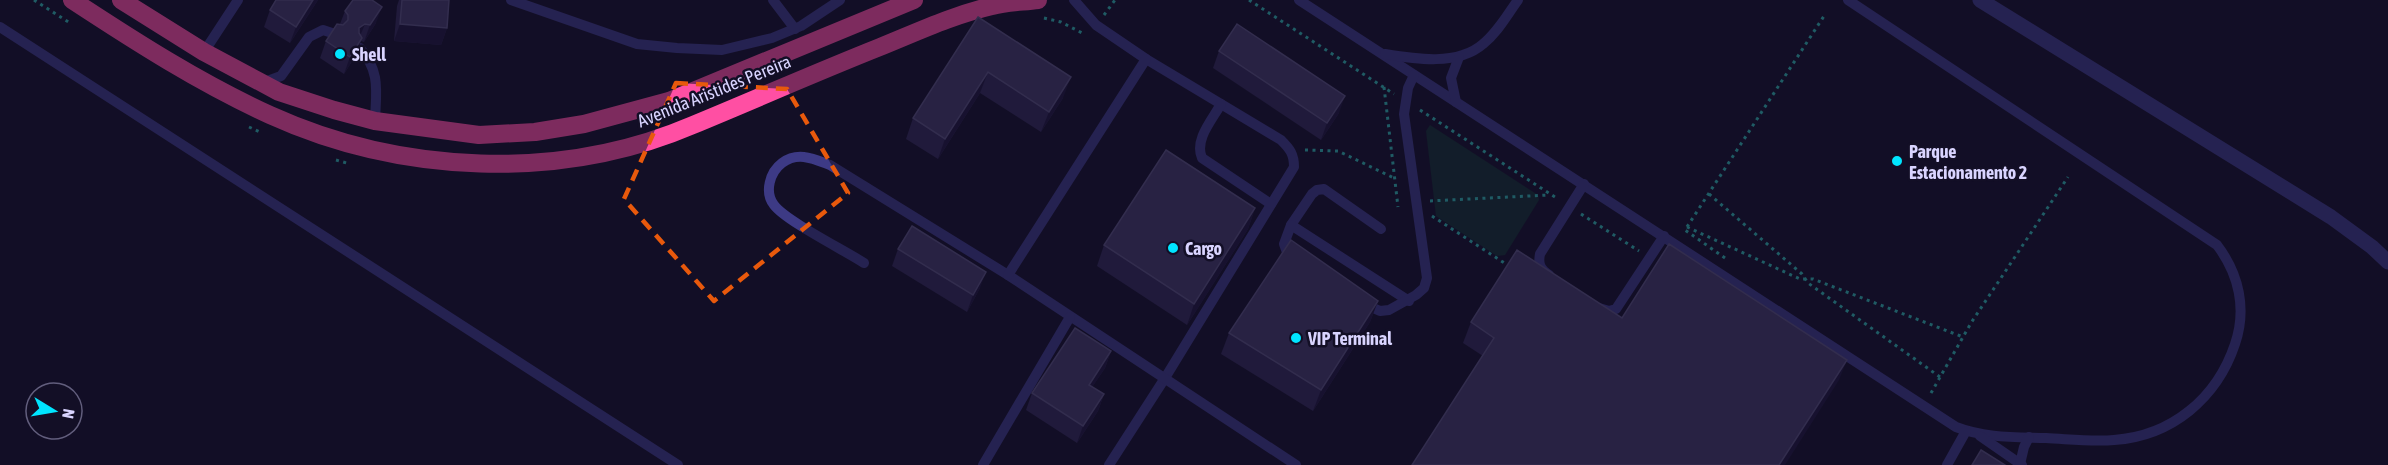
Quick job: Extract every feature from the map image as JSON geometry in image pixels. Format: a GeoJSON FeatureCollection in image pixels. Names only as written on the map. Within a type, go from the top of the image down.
{"type":"FeatureCollection","features":[{"type":"Feature","properties":{"kind":"highway","name":"Avenida Aristides Pereira"},"geometry":{"type":"LineString","coordinates":[[72,0],[147,49],[271,116],[350,144],[409,157],[501,164],[564,159],[647,143],[808,75],[957,16],[995,5],[1040,6],[1051,0]]}},
{"type":"Feature","properties":{"kind":"highway","name":"Avenida Aristides Pereira"},"geometry":{"type":"LineString","coordinates":[[121,0],[204,52],[262,83],[301,99],[375,121],[479,135],[535,132],[584,124],[669,101],[914,0]]}},
{"type":"Feature","properties":{"kind":"street"},"geometry":{"type":"LineString","coordinates":[[1980,0],[2331,218],[2372,247],[2388,262]]}},
{"type":"Feature","properties":{"kind":"lane"},"geometry":{"type":"LineString","coordinates":[[204,52],[238,0]]}},
{"type":"Feature","properties":{"kind":"lane"},"geometry":{"type":"LineString","coordinates":[[512,0],[638,44],[722,50],[772,38],[795,28],[840,0]]}},
{"type":"Feature","properties":{"kind":"lane"},"geometry":{"type":"LineString","coordinates":[[773,0],[795,28]]}},
{"type":"Feature","properties":{"kind":"lane"},"geometry":{"type":"LineString","coordinates":[[1074,0],[1096,25],[1146,59],[1281,140],[1291,150],[1294,167],[1109,465]]}},
{"type":"Feature","properties":{"kind":"lane"},"geometry":{"type":"LineString","coordinates":[[1299,0],[1956,427],[1979,435],[2112,441],[2132,439],[2170,426],[2186,415],[2219,380],[2231,356],[2241,319],[2241,299],[2235,276],[2227,258],[2217,245],[1848,0]]}},
{"type":"Feature","properties":{"kind":"lane"},"geometry":{"type":"LineString","coordinates":[[1379,53],[1408,58],[1459,57],[1486,41],[1518,0]]}},
{"type":"Feature","properties":{"kind":"lane"},"geometry":{"type":"LineString","coordinates":[[0,27],[678,465]]}},
{"type":"Feature","properties":{"kind":"lane"},"geometry":{"type":"LineString","coordinates":[[262,83],[281,76],[309,37],[323,30],[335,34]]}},
{"type":"Feature","properties":{"kind":"lane"},"geometry":{"type":"LineString","coordinates":[[360,48],[371,61],[377,82],[375,121]]}},
{"type":"Feature","properties":{"kind":"lane"},"geometry":{"type":"LineString","coordinates":[[1456,102],[1451,78],[1459,57]]}},
{"type":"Feature","properties":{"kind":"lane"},"geometry":{"type":"LineString","coordinates":[[1008,275],[1146,59]]}},
{"type":"Feature","properties":{"kind":"lane"},"geometry":{"type":"LineString","coordinates":[[1353,297],[1371,308],[1380,311],[1389,310],[1409,301],[1424,288],[1427,278],[1404,114],[1405,100],[1414,75]]}},
{"type":"Feature","properties":{"kind":"lane"},"geometry":{"type":"LineString","coordinates":[[1221,104],[1201,139],[1199,146],[1202,158],[1271,204]]}},
{"type":"Feature","properties":{"kind":"lane"},"geometry":{"type":"LineString","coordinates":[[864,263],[790,218],[773,204],[769,188],[771,178],[780,164],[799,156],[813,158],[830,165],[1008,275],[1296,465]]}},
{"type":"Feature","properties":{"kind":"lane"},"geometry":{"type":"LineString","coordinates":[[1560,282],[1542,270],[1539,262],[1540,254],[1584,184]]}},
{"type":"Feature","properties":{"kind":"lane"},"geometry":{"type":"LineString","coordinates":[[1306,267],[1288,255],[1284,244],[1291,225],[1317,190],[1324,189],[1382,229]]}},
{"type":"Feature","properties":{"kind":"lane"},"geometry":{"type":"LineString","coordinates":[[1291,225],[1409,301]]}},
{"type":"Feature","properties":{"kind":"lane"},"geometry":{"type":"LineString","coordinates":[[1586,299],[1603,310],[1616,309],[1664,236]]}},
{"type":"Feature","properties":{"kind":"lane"},"geometry":{"type":"LineString","coordinates":[[983,465],[1070,317]]}},
{"type":"Feature","properties":{"kind":"lane"},"geometry":{"type":"LineString","coordinates":[[1947,465],[1966,431]]}},
{"type":"Feature","properties":{"kind":"lane"},"geometry":{"type":"LineString","coordinates":[[1979,435],[2021,465]]}},
{"type":"Feature","properties":{"kind":"lane"},"geometry":{"type":"LineString","coordinates":[[2021,465],[2021,455],[2029,437]]}},
{"type":"Feature","properties":{"kind":"path"},"geometry":{"type":"LineString","coordinates":[[33,0],[73,24]]}},
{"type":"Feature","properties":{"kind":"path"},"geometry":{"type":"LineString","coordinates":[[1249,0],[1405,100]]}},
{"type":"Feature","properties":{"kind":"path"},"geometry":{"type":"LineString","coordinates":[[1040,6],[1061,22],[1088,36]]}},
{"type":"Feature","properties":{"kind":"path"},"geometry":{"type":"LineString","coordinates":[[1691,222],[1824,16]]}},
{"type":"Feature","properties":{"kind":"path"},"geometry":{"type":"LineString","coordinates":[[1384,87],[1398,207]]}},
{"type":"Feature","properties":{"kind":"path"},"geometry":{"type":"LineString","coordinates":[[1416,117],[1415,107],[1650,257]]}},
{"type":"Feature","properties":{"kind":"path"},"geometry":{"type":"LineString","coordinates":[[249,127],[269,136]]}},
{"type":"Feature","properties":{"kind":"path"},"geometry":{"type":"LineString","coordinates":[[1291,150],[1338,151],[1395,178]]}},
{"type":"Feature","properties":{"kind":"path"},"geometry":{"type":"LineString","coordinates":[[334,159],[355,165]]}},
{"type":"Feature","properties":{"kind":"path"},"geometry":{"type":"LineString","coordinates":[[1924,405],[1963,337],[2068,177]]}},
{"type":"Feature","properties":{"kind":"path"},"geometry":{"type":"LineString","coordinates":[[1709,194],[1806,279],[1940,377]]}},
{"type":"Feature","properties":{"kind":"path"},"geometry":{"type":"LineString","coordinates":[[1428,207],[1427,201],[1551,195]]}},
{"type":"Feature","properties":{"kind":"path"},"geometry":{"type":"LineString","coordinates":[[1429,214],[1510,266]]}},
{"type":"Feature","properties":{"kind":"path"},"geometry":{"type":"LineString","coordinates":[[1688,227],[1800,279],[1813,279],[1963,337]]}},
{"type":"Feature","properties":{"kind":"highlighted area"},"geometry":{"type":"Polygon","coordinates":[[[676,83],[787,89],[848,193],[714,301],[624,199],[676,83]]]}},
{"type":"Feature","properties":{"kind":"green space"},"geometry":{"type":"Polygon","coordinates":[[[1430,125],[1538,195],[1539,200],[1505,255],[1497,256],[1436,216],[1426,131],[1430,125]]]}},
{"type":"Feature","properties":{"kind":"building"},"geometry":{"type":"Polygon","coordinates":[[[276,0],[313,0],[296,27],[270,10],[276,0]]]}},
{"type":"Feature","properties":{"kind":"building"},"geometry":{"type":"Polygon","coordinates":[[[353,0],[372,0],[382,7],[370,25],[365,24],[359,28],[362,38],[350,57],[326,41],[337,24],[343,25],[348,20],[345,11],[353,0]]]}},
{"type":"Feature","properties":{"kind":"building"},"geometry":{"type":"Polygon","coordinates":[[[402,0],[449,0],[447,28],[400,24],[402,0]]]}},
{"type":"Feature","properties":{"kind":"building"},"geometry":{"type":"Polygon","coordinates":[[[978,17],[1071,77],[1049,112],[988,72],[945,139],[913,118],[978,17]]]}},
{"type":"Feature","properties":{"kind":"building"},"geometry":{"type":"Polygon","coordinates":[[[1237,24],[1345,96],[1327,123],[1219,51],[1237,24]]]}},
{"type":"Feature","properties":{"kind":"building","name":"Cargo"},"geometry":{"type":"Polygon","coordinates":[[[1166,150],[1255,208],[1194,304],[1104,245],[1166,150]]]}},
{"type":"Feature","properties":{"kind":"building"},"geometry":{"type":"Polygon","coordinates":[[[912,226],[986,272],[973,295],[898,249],[912,226]]]}},
{"type":"Feature","properties":{"kind":"building","name":"VIP Terminal"},"geometry":{"type":"Polygon","coordinates":[[[1291,240],[1378,301],[1321,390],[1229,333],[1291,240]]]}},
{"type":"Feature","properties":{"kind":"building"},"geometry":{"type":"Polygon","coordinates":[[[1669,244],[1847,360],[1779,465],[1412,465],[1494,338],[1471,322],[1517,250],[1622,318],[1669,244]]]}},
{"type":"Feature","properties":{"kind":"building"},"geometry":{"type":"Polygon","coordinates":[[[1075,328],[1111,351],[1089,385],[1104,394],[1083,426],[1032,393],[1075,328]]]}},
{"type":"Feature","properties":{"kind":"building"},"geometry":{"type":"Polygon","coordinates":[[[1981,450],[2005,465],[1972,465],[1981,450]]]}},
{"type":"Feature","properties":{"kind":"place","name":"Shell"},"geometry":{"type":"Point","coordinates":[340,54]}},
{"type":"Feature","properties":{"kind":"place","name":"Parque Estacionamento 2"},"geometry":{"type":"Point","coordinates":[1897,161]}},
{"type":"Feature","properties":{"kind":"place","name":"Cargo"},"geometry":{"type":"Point","coordinates":[1173,248]}},
{"type":"Feature","properties":{"kind":"place","name":"VIP Terminal"},"geometry":{"type":"Point","coordinates":[1296,338]}}]}
